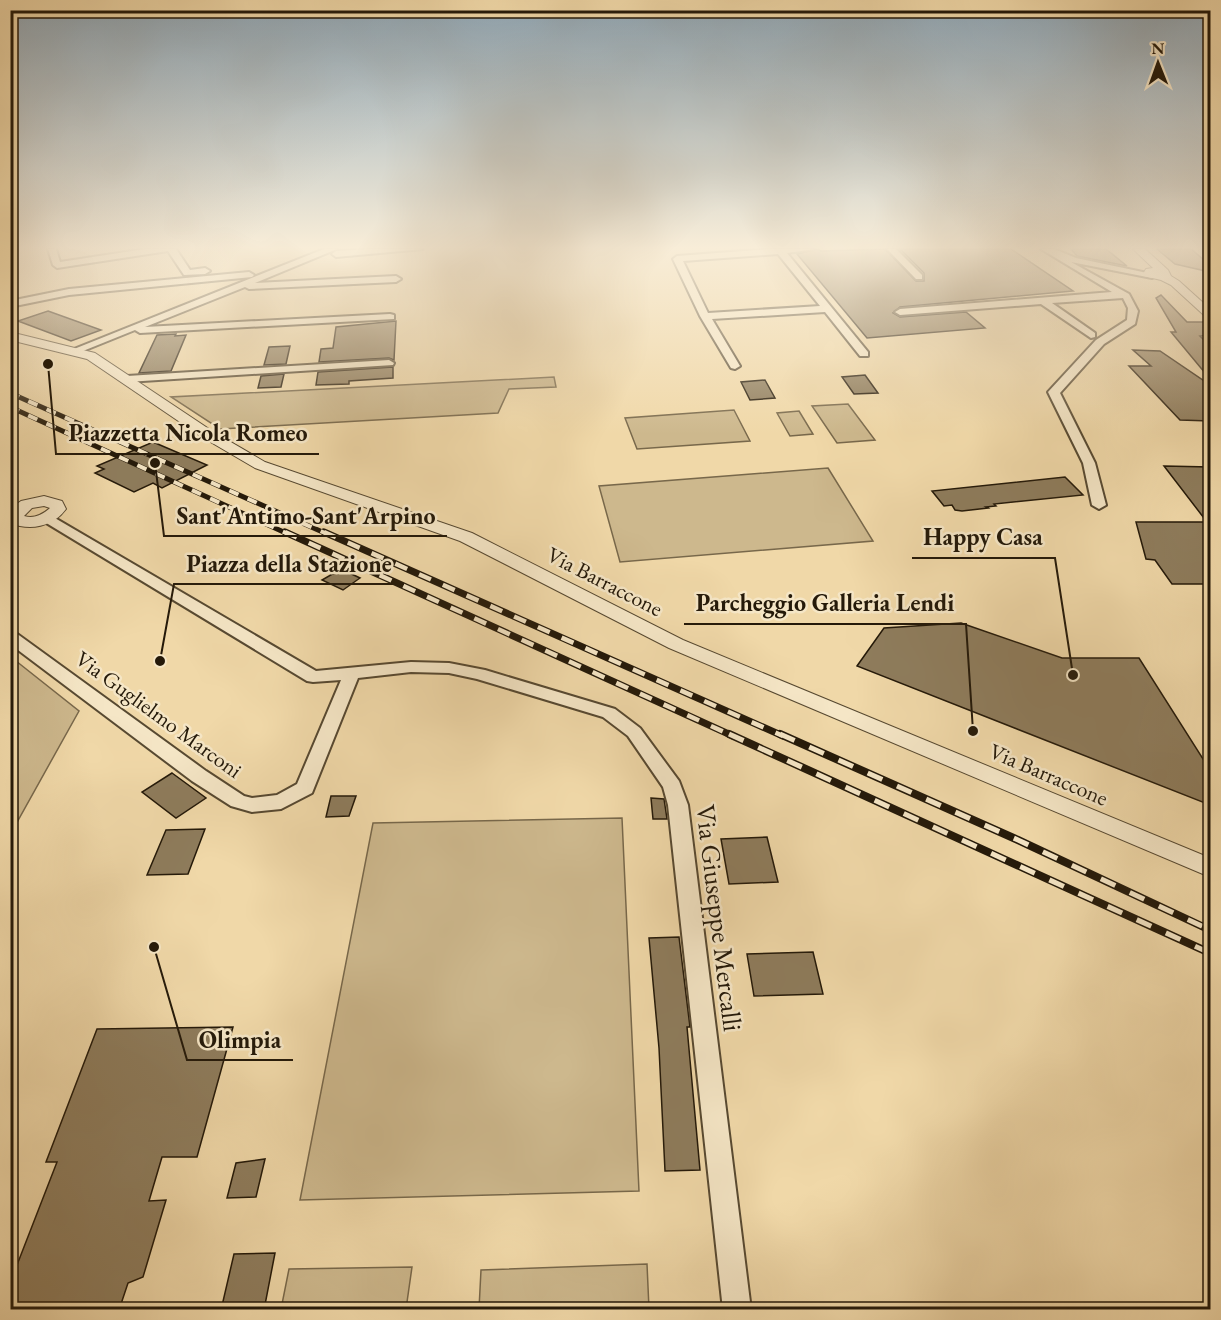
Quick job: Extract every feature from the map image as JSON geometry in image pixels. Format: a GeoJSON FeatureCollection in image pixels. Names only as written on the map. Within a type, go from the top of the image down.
{"type":"FeatureCollection","features":[{"type":"Feature","properties":{"kind":"street"},"geometry":{"type":"LineString","coordinates":[[10,336],[83,353],[126,330],[175,311]]}},
{"type":"Feature","properties":{"kind":"street"},"geometry":{"type":"LineString","coordinates":[[702,311],[735,366]]}},
{"type":"Feature","properties":{"kind":"street"},"geometry":{"type":"LineString","coordinates":[[705,316],[799,311]]}},
{"type":"Feature","properties":{"kind":"street"},"geometry":{"type":"LineString","coordinates":[[828,311],[864,354]]}},
{"type":"Feature","properties":{"kind":"street"},"geometry":{"type":"LineString","coordinates":[[900,312],[917,311]]}},
{"type":"Feature","properties":{"kind":"street"},"geometry":{"type":"LineString","coordinates":[[1057,311],[1091,334]]}},
{"type":"Feature","properties":{"kind":"street"},"geometry":{"type":"LineString","coordinates":[[1099,505],[1089,463],[1054,396],[1055,389],[1100,342],[1131,322],[1133,311]]}},
{"type":"Feature","properties":{"kind":"street"},"geometry":{"type":"LineString","coordinates":[[126,330],[390,317]]}},
{"type":"Feature","properties":{"kind":"street","name":"Via Barraccone"},"geometry":{"type":"LineString","coordinates":[[83,353],[127,379],[207,434],[260,465],[466,537],[676,644],[1210,868]]}},
{"type":"Feature","properties":{"kind":"street"},"geometry":{"type":"LineString","coordinates":[[127,379],[389,363]]}},
{"type":"Feature","properties":{"kind":"street"},"geometry":{"type":"LineString","coordinates":[[10,495],[27,504]]}},
{"type":"Feature","properties":{"kind":"street"},"geometry":{"type":"LineString","coordinates":[[44,501],[56,504],[56,512],[48,518],[15,523],[15,513],[27,504],[44,501]]}},
{"type":"Feature","properties":{"kind":"street","name":"Via Giuseppe Mercalli"},"geometry":{"type":"LineString","coordinates":[[48,518],[313,678],[411,667],[449,668],[479,674],[609,713],[634,732],[672,786],[678,805],[737,1310]]}},
{"type":"Feature","properties":{"kind":"street","name":"Via Guglielmo Marconi"},"geometry":{"type":"LineString","coordinates":[[10,636],[199,776],[238,801],[252,805],[281,802],[305,788],[352,673]]}},
{"type":"Feature","properties":{"kind":"shaded area"},"geometry":{"type":"Polygon","coordinates":[[[554,377],[556,387],[509,389],[498,413],[220,429],[171,397],[554,377]]]}},
{"type":"Feature","properties":{"kind":"shaded area"},"geometry":{"type":"Polygon","coordinates":[[[848,404],[875,440],[837,443],[812,406],[848,404]]]}},
{"type":"Feature","properties":{"kind":"shaded area"},"geometry":{"type":"Polygon","coordinates":[[[734,410],[750,441],[637,449],[625,418],[734,410]]]}},
{"type":"Feature","properties":{"kind":"shaded area"},"geometry":{"type":"Polygon","coordinates":[[[799,411],[813,434],[790,436],[777,413],[799,411]]]}},
{"type":"Feature","properties":{"kind":"shaded area"},"geometry":{"type":"Polygon","coordinates":[[[828,468],[873,541],[620,562],[599,486],[828,468]]]}},
{"type":"Feature","properties":{"kind":"shaded area"},"geometry":{"type":"Polygon","coordinates":[[[11,657],[79,711],[11,833],[11,657]]]}},
{"type":"Feature","properties":{"kind":"shaded area"},"geometry":{"type":"Polygon","coordinates":[[[622,818],[639,1191],[300,1200],[373,823],[622,818]]]}},
{"type":"Feature","properties":{"kind":"shaded area"},"geometry":{"type":"Polygon","coordinates":[[[647,1264],[649,1309],[479,1309],[481,1270],[647,1264]]]}},
{"type":"Feature","properties":{"kind":"shaded area"},"geometry":{"type":"Polygon","coordinates":[[[412,1267],[406,1309],[281,1309],[289,1269],[412,1267]]]}},
{"type":"Feature","properties":{"kind":"building"},"geometry":{"type":"Polygon","coordinates":[[[48,311],[101,330],[71,341],[18,321],[48,311]]]}},
{"type":"Feature","properties":{"kind":"building"},"geometry":{"type":"Polygon","coordinates":[[[844,311],[896,311],[893,313],[900,317],[966,312],[985,328],[867,338],[844,311]]]}},
{"type":"Feature","properties":{"kind":"building"},"geometry":{"type":"Polygon","coordinates":[[[1163,311],[1176,311],[1187,322],[1210,322],[1210,335],[1200,336],[1210,346],[1210,379],[1171,332],[1176,332],[1163,311]]]}},
{"type":"Feature","properties":{"kind":"building"},"geometry":{"type":"Polygon","coordinates":[[[396,321],[394,360],[389,358],[319,362],[321,349],[333,348],[336,327],[396,321]]]}},
{"type":"Feature","properties":{"kind":"building"},"geometry":{"type":"Polygon","coordinates":[[[176,334],[175,336],[186,335],[171,371],[139,373],[157,335],[176,334]]]}},
{"type":"Feature","properties":{"kind":"building"},"geometry":{"type":"Polygon","coordinates":[[[290,346],[286,364],[264,365],[269,347],[290,346]]]}},
{"type":"Feature","properties":{"kind":"building"},"geometry":{"type":"Polygon","coordinates":[[[1133,350],[1160,351],[1210,385],[1210,421],[1180,420],[1129,366],[1151,366],[1133,350]]]}},
{"type":"Feature","properties":{"kind":"building"},"geometry":{"type":"Polygon","coordinates":[[[393,367],[393,378],[349,381],[349,384],[316,385],[318,372],[393,367]]]}},
{"type":"Feature","properties":{"kind":"building"},"geometry":{"type":"Polygon","coordinates":[[[284,374],[281,387],[258,388],[261,376],[284,374]]]}},
{"type":"Feature","properties":{"kind":"building"},"geometry":{"type":"Polygon","coordinates":[[[865,375],[878,393],[854,394],[842,377],[865,375]]]}},
{"type":"Feature","properties":{"kind":"building"},"geometry":{"type":"Polygon","coordinates":[[[765,380],[775,398],[750,400],[741,382],[765,380]]]}},
{"type":"Feature","properties":{"kind":"building"},"geometry":{"type":"Polygon","coordinates":[[[153,442],[207,465],[162,488],[153,483],[134,492],[95,473],[104,469],[97,466],[153,442]]]}},
{"type":"Feature","properties":{"kind":"building"},"geometry":{"type":"Polygon","coordinates":[[[1164,466],[1210,467],[1210,584],[1172,584],[1155,560],[1146,559],[1136,522],[1207,522],[1164,466]]]}},
{"type":"Feature","properties":{"kind":"building"},"geometry":{"type":"Polygon","coordinates":[[[1065,477],[1083,495],[994,504],[996,506],[962,511],[955,510],[952,505],[944,506],[932,491],[1065,477]]]}},
{"type":"Feature","properties":{"kind":"building"},"geometry":{"type":"Polygon","coordinates":[[[341,569],[360,578],[343,590],[322,580],[341,569]]]}},
{"type":"Feature","properties":{"kind":"building"},"geometry":{"type":"Polygon","coordinates":[[[961,623],[1062,658],[1139,658],[1210,770],[1210,805],[857,666],[884,628],[961,623]]]}},
{"type":"Feature","properties":{"kind":"building"},"geometry":{"type":"Polygon","coordinates":[[[172,773],[206,798],[176,818],[142,792],[172,773]]]}},
{"type":"Feature","properties":{"kind":"building"},"geometry":{"type":"Polygon","coordinates":[[[331,796],[356,796],[349,816],[326,817],[331,796]]]}},
{"type":"Feature","properties":{"kind":"building"},"geometry":{"type":"Polygon","coordinates":[[[651,798],[664,799],[667,819],[653,819],[651,798]]]}},
{"type":"Feature","properties":{"kind":"building"},"geometry":{"type":"Polygon","coordinates":[[[205,829],[188,874],[147,875],[166,830],[205,829]]]}},
{"type":"Feature","properties":{"kind":"building"},"geometry":{"type":"Polygon","coordinates":[[[767,837],[778,882],[729,884],[721,839],[767,837]]]}},
{"type":"Feature","properties":{"kind":"building"},"geometry":{"type":"Polygon","coordinates":[[[679,937],[690,1027],[687,1027],[700,1170],[665,1171],[659,1048],[649,938],[679,937]]]}},
{"type":"Feature","properties":{"kind":"building"},"geometry":{"type":"Polygon","coordinates":[[[813,952],[823,994],[754,996],[747,954],[813,952]]]}},
{"type":"Feature","properties":{"kind":"building"},"geometry":{"type":"Polygon","coordinates":[[[233,1027],[197,1157],[162,1157],[149,1201],[166,1200],[143,1277],[128,1283],[119,1310],[10,1310],[10,1283],[57,1162],[46,1162],[97,1029],[233,1027]]]}},
{"type":"Feature","properties":{"kind":"building"},"geometry":{"type":"Polygon","coordinates":[[[265,1159],[256,1197],[227,1198],[236,1163],[265,1159]]]}},
{"type":"Feature","properties":{"kind":"building"},"geometry":{"type":"Polygon","coordinates":[[[275,1253],[264,1310],[221,1310],[234,1254],[275,1253]]]}},
{"type":"Feature","properties":{"kind":"railway"},"geometry":{"type":"LineString","coordinates":[[10,393],[327,534]]}},
{"type":"Feature","properties":{"kind":"railway"},"geometry":{"type":"LineString","coordinates":[[10,407],[288,534]]}},
{"type":"Feature","properties":{"kind":"railway"},"geometry":{"type":"LineString","coordinates":[[285,532],[733,736]]}},
{"type":"Feature","properties":{"kind":"railway"},"geometry":{"type":"LineString","coordinates":[[324,532],[783,736]]}},
{"type":"Feature","properties":{"kind":"railway"},"geometry":{"type":"LineString","coordinates":[[729,734],[1210,953]]}},
{"type":"Feature","properties":{"kind":"railway"},"geometry":{"type":"LineString","coordinates":[[780,734],[1018,840],[1210,930]]}},
{"type":"Feature","properties":{"kind":"place","name":"Piazzetta Nicola Romeo"},"geometry":{"type":"Point","coordinates":[48,364]}},
{"type":"Feature","properties":{"kind":"place","name":"Sant'Antimo-Sant'Arpino"},"geometry":{"type":"Point","coordinates":[155,463]}},
{"type":"Feature","properties":{"kind":"place","name":"Piazza della Stazione"},"geometry":{"type":"Point","coordinates":[160,661]}},
{"type":"Feature","properties":{"kind":"place","name":"Happy Casa"},"geometry":{"type":"Point","coordinates":[1073,675]}},
{"type":"Feature","properties":{"kind":"place","name":"Parcheggio Galleria Lendi"},"geometry":{"type":"Point","coordinates":[973,731]}},
{"type":"Feature","properties":{"kind":"place","name":"Olimpia"},"geometry":{"type":"Point","coordinates":[154,947]}}]}
